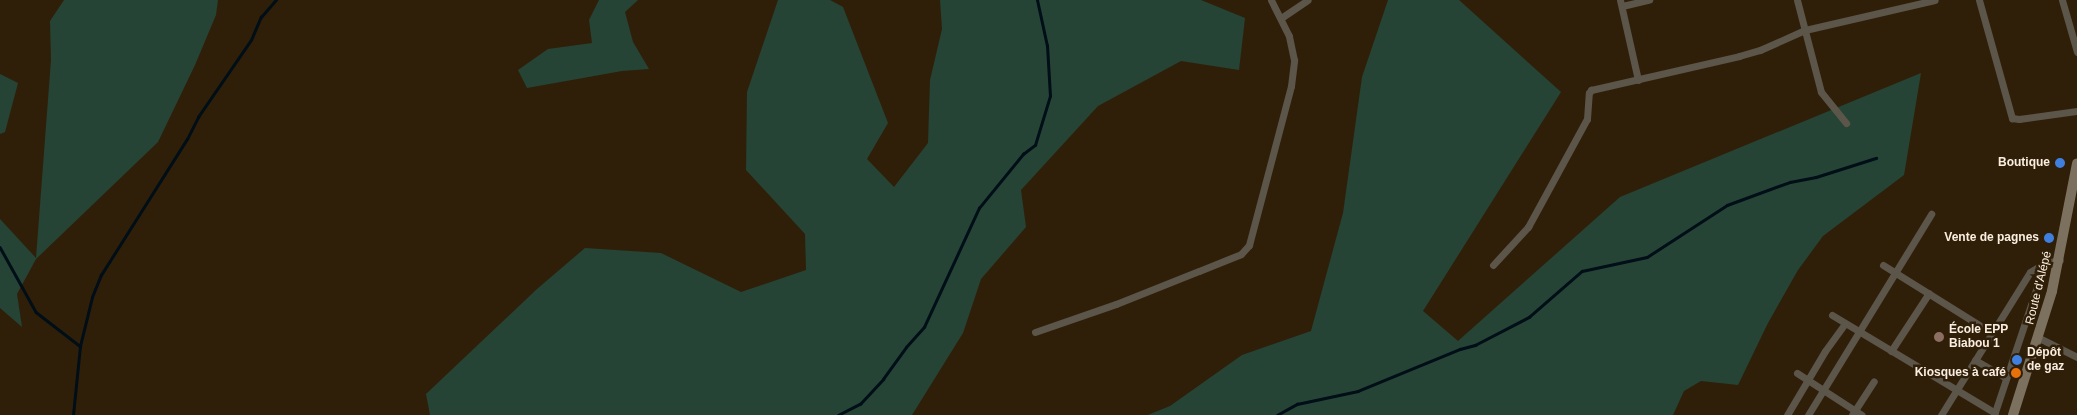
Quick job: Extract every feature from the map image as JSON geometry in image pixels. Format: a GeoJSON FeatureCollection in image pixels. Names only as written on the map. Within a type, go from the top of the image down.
{"type":"FeatureCollection","features":[{"type":"Feature","properties":{"kind":"main road","name":"Route d'Alépé"},"geometry":{"type":"LineString","coordinates":[[2012,415],[2039,338],[2060,260],[2077,164]]}},
{"type":"Feature","properties":{"kind":"street"},"geometry":{"type":"LineString","coordinates":[[1035,332],[1116,304],[1240,254],[1249,245],[1291,86],[1292,47],[1281,18],[1271,0]]}},
{"type":"Feature","properties":{"kind":"street"},"geometry":{"type":"LineString","coordinates":[[1281,18],[1308,0]]}},
{"type":"Feature","properties":{"kind":"street"},"geometry":{"type":"LineString","coordinates":[[1638,80],[1621,3],[1649,0]]}},
{"type":"Feature","properties":{"kind":"street"},"geometry":{"type":"LineString","coordinates":[[1798,0],[1821,92],[1846,123]]}},
{"type":"Feature","properties":{"kind":"street"},"geometry":{"type":"LineString","coordinates":[[1493,265],[1528,226],[1587,119],[1589,94],[1597,88],[1638,80],[1760,50],[1805,30],[1935,0]]}},
{"type":"Feature","properties":{"kind":"street"},"geometry":{"type":"LineString","coordinates":[[1979,0],[2012,118],[2019,119],[2077,111],[2077,107]]}},
{"type":"Feature","properties":{"kind":"street"},"geometry":{"type":"LineString","coordinates":[[2062,0],[2077,52]]}},
{"type":"Feature","properties":{"kind":"street"},"geometry":{"type":"LineString","coordinates":[[1808,415],[1931,214]]}},
{"type":"Feature","properties":{"kind":"street"},"geometry":{"type":"LineString","coordinates":[[1941,415],[2030,272],[2044,263],[2060,260]]}},
{"type":"Feature","properties":{"kind":"street"},"geometry":{"type":"LineString","coordinates":[[1832,315],[1957,389],[1995,414],[2044,263]]}},
{"type":"Feature","properties":{"kind":"street"},"geometry":{"type":"LineString","coordinates":[[1883,265],[1992,333]]}},
{"type":"Feature","properties":{"kind":"street"},"geometry":{"type":"LineString","coordinates":[[1892,351],[1929,293]]}},
{"type":"Feature","properties":{"kind":"street"},"geometry":{"type":"LineString","coordinates":[[1787,415],[1844,323]]}},
{"type":"Feature","properties":{"kind":"street"},"geometry":{"type":"LineString","coordinates":[[2039,338],[2077,357]]}},
{"type":"Feature","properties":{"kind":"street"},"geometry":{"type":"LineString","coordinates":[[1975,360],[2006,378]]}},
{"type":"Feature","properties":{"kind":"street"},"geometry":{"type":"LineString","coordinates":[[1798,373],[1853,413],[1862,415]]}},
{"type":"Feature","properties":{"kind":"street"},"geometry":{"type":"LineString","coordinates":[[1853,413],[1874,381]]}},
{"type":"Feature","properties":{"kind":"green space"},"geometry":{"type":"Polygon","coordinates":[[[64,0],[218,0],[216,15],[195,65],[158,142],[36,259],[17,294],[22,327],[0,308],[0,219],[36,258],[51,60],[50,21],[64,0]]]}},
{"type":"Feature","properties":{"kind":"green space"},"geometry":{"type":"Polygon","coordinates":[[[599,0],[638,0],[625,12],[633,42],[649,69],[622,71],[527,88],[518,70],[548,49],[592,43],[589,20],[599,0]]]}},
{"type":"Feature","properties":{"kind":"green space"},"geometry":{"type":"Polygon","coordinates":[[[778,0],[830,0],[843,7],[888,123],[867,159],[894,187],[928,143],[930,80],[942,29],[940,0],[1201,0],[1245,18],[1239,70],[1181,61],[1098,106],[1021,190],[1026,227],[981,279],[963,333],[912,415],[430,415],[426,394],[537,289],[585,248],[661,253],[741,292],[806,270],[805,234],[746,170],[747,92],[778,0]]]}},
{"type":"Feature","properties":{"kind":"green space"},"geometry":{"type":"Polygon","coordinates":[[[1388,0],[1459,0],[1561,92],[1423,311],[1458,341],[1620,197],[1921,73],[1904,175],[1823,236],[1798,270],[1768,323],[1738,385],[1701,381],[1684,391],[1673,415],[1148,415],[1170,406],[1242,355],[1311,331],[1343,213],[1362,77],[1388,0]]]}},
{"type":"Feature","properties":{"kind":"green space"},"geometry":{"type":"Polygon","coordinates":[[[0,74],[18,83],[5,132],[0,134],[0,74]]]}},
{"type":"Feature","properties":{"kind":"waterway"},"geometry":{"type":"LineString","coordinates":[[73,415],[80,346],[92,297],[101,275],[187,139],[198,117],[251,40],[261,17],[276,0]]}},
{"type":"Feature","properties":{"kind":"waterway"},"geometry":{"type":"LineString","coordinates":[[838,415],[860,404],[883,379],[906,347],[924,327],[979,208],[1023,154],[1035,145],[1050,96],[1047,46],[1037,0]]}},
{"type":"Feature","properties":{"kind":"waterway"},"geometry":{"type":"LineString","coordinates":[[1277,415],[1297,404],[1358,391],[1460,349],[1475,345],[1529,317],[1582,271],[1647,257],[1727,205],[1790,182],[1816,177],[1876,158]]}},
{"type":"Feature","properties":{"kind":"waterway"},"geometry":{"type":"LineString","coordinates":[[0,247],[36,312],[80,346]]}},
{"type":"Feature","properties":{"kind":"place","name":"Boutique"},"geometry":{"type":"Point","coordinates":[2060,163]}},
{"type":"Feature","properties":{"kind":"place","name":"Vente de pagnes"},"geometry":{"type":"Point","coordinates":[2049,238]}},
{"type":"Feature","properties":{"kind":"place","name":"École EPP Biabou 1"},"geometry":{"type":"Point","coordinates":[1939,337]}},
{"type":"Feature","properties":{"kind":"place","name":"Dépôt de gaz"},"geometry":{"type":"Point","coordinates":[2017,360]}},
{"type":"Feature","properties":{"kind":"place","name":"Kiosques à café"},"geometry":{"type":"Point","coordinates":[2016,373]}}]}
